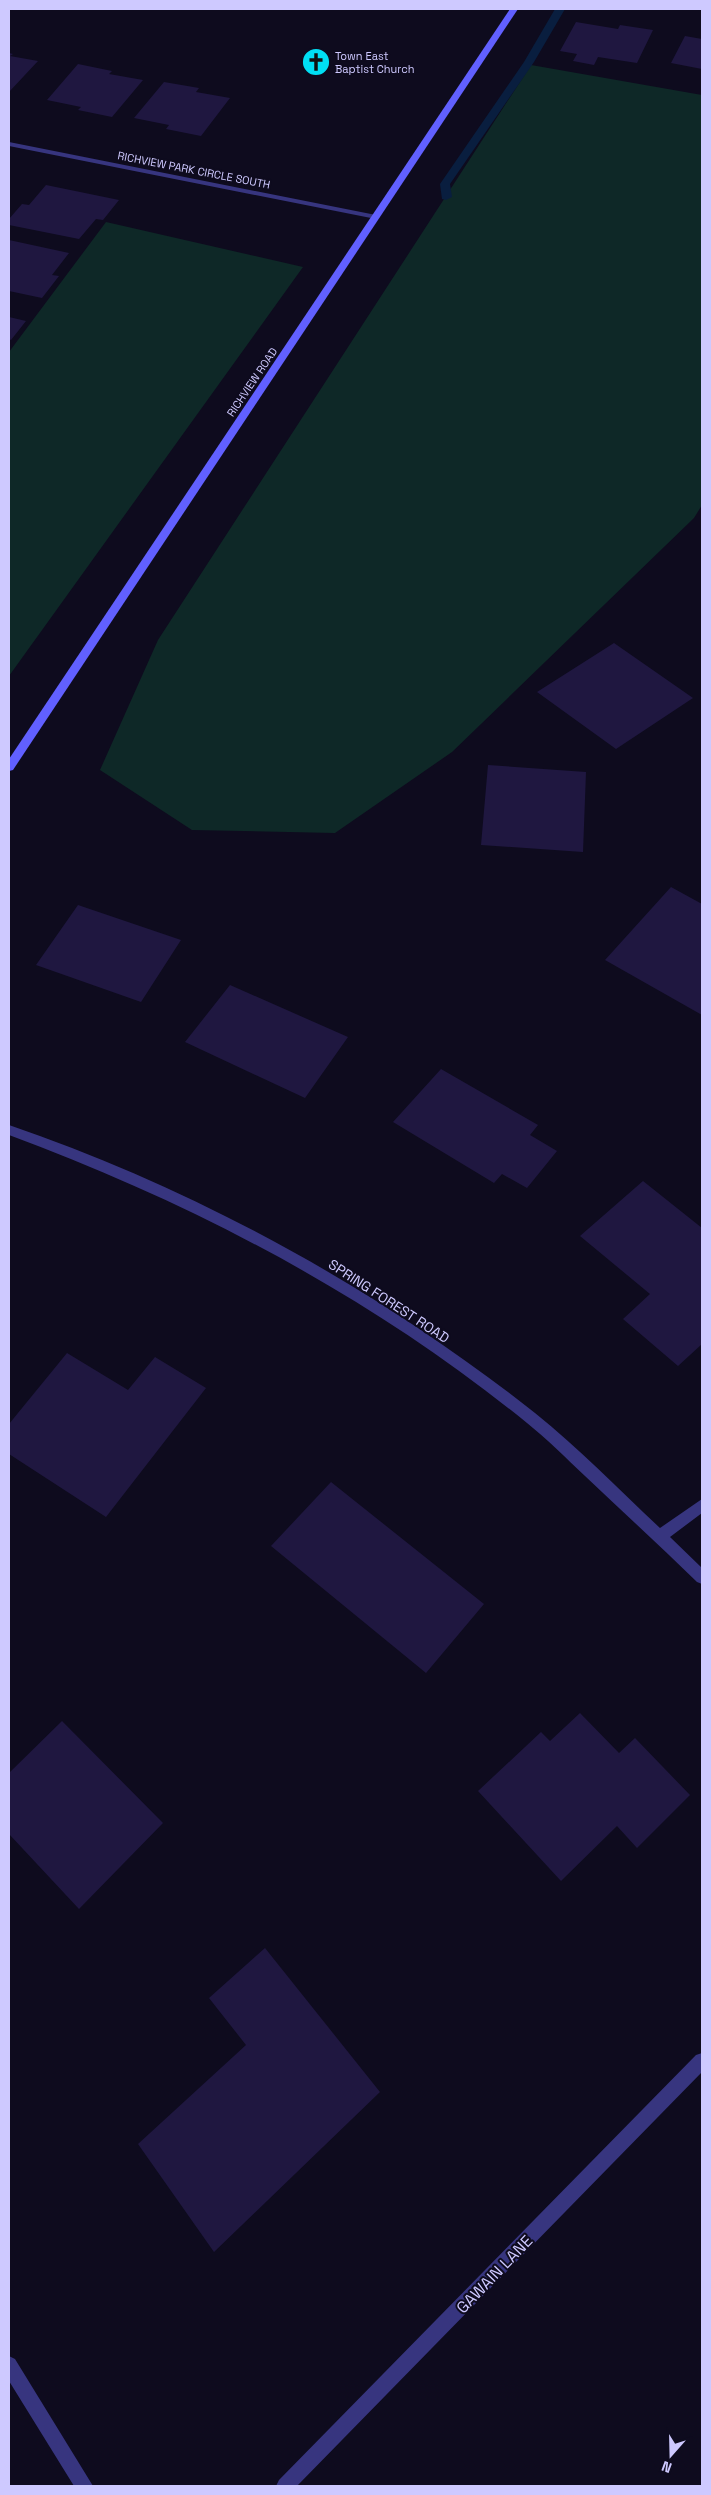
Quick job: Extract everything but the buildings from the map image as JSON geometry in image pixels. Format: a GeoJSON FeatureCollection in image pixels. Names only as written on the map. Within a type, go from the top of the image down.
{"type":"FeatureCollection","features":[{"type":"Feature","properties":{"kind":"street","name":"RICHVIEW ROAD"},"geometry":{"type":"LineString","coordinates":[[9,767],[514,9]]}},
{"type":"Feature","properties":{"kind":"street","name":"RICHVIEW PARK CIRCLE SOUTH"},"geometry":{"type":"LineString","coordinates":[[9,144],[376,217]]}},
{"type":"Feature","properties":{"kind":"street","name":"SPRING FOREST ROAD"},"geometry":{"type":"LineString","coordinates":[[9,1130],[48,1144],[179,1199],[307,1266],[424,1339],[532,1418],[702,1577]]}},
{"type":"Feature","properties":{"kind":"street"},"geometry":{"type":"LineString","coordinates":[[660,1536],[702,1505]]}},
{"type":"Feature","properties":{"kind":"street","name":"GAWAIN LANE"},"geometry":{"type":"LineString","coordinates":[[285,2486],[702,2061]]}},
{"type":"Feature","properties":{"kind":"street"},"geometry":{"type":"LineString","coordinates":[[9,2365],[84,2486]]}},
{"type":"Feature","properties":{"kind":"green space"},"geometry":{"type":"Polygon","coordinates":[[[531,65],[702,95],[702,505],[694,518],[452,752],[335,833],[192,830],[100,770],[158,640],[531,65]]]}},
{"type":"Feature","properties":{"kind":"green space"},"geometry":{"type":"Polygon","coordinates":[[[106,222],[303,267],[9,676],[9,352],[106,222]]]}},
{"type":"Feature","properties":{"kind":"waterway"},"geometry":{"type":"LineString","coordinates":[[446,197],[445,184],[529,62],[560,9]]}},
{"type":"Feature","properties":{"kind":"place","name":"Town East Baptist Church"},"geometry":{"type":"Point","coordinates":[316,62]}}]}
